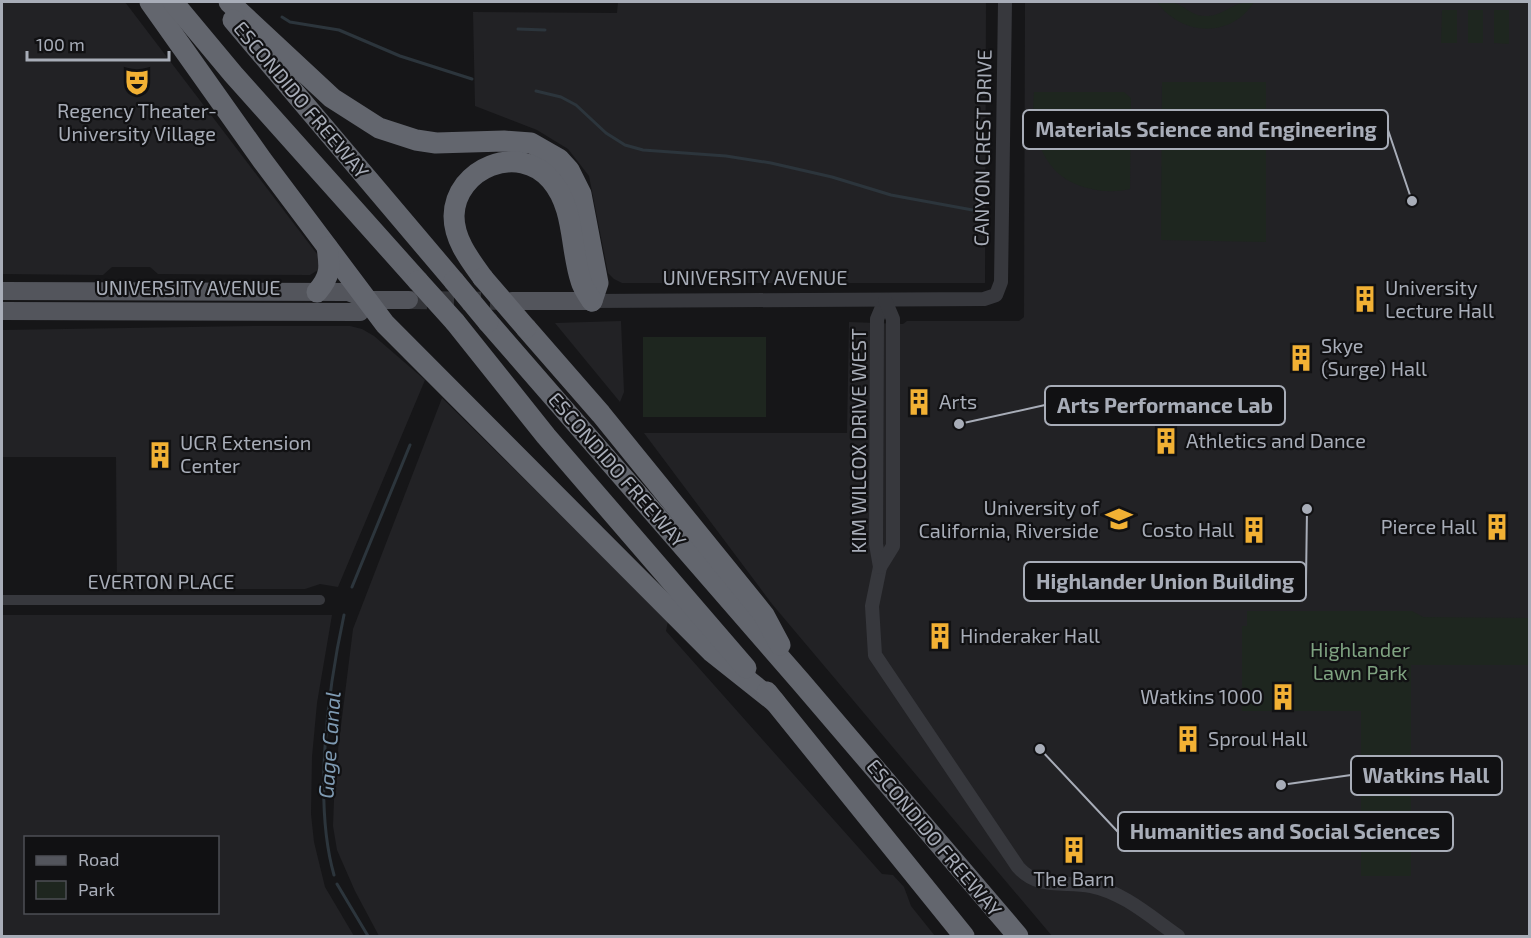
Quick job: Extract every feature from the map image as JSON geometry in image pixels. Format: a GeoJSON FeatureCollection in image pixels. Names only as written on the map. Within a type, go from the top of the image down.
{"type":"FeatureCollection","features":[{"type":"Feature","properties":{"kind":"highway"},"geometry":{"type":"LineString","coordinates":[[150,2],[250,144],[368,300],[414,356],[711,652],[776,702]]}},
{"type":"Feature","properties":{"kind":"highway","name":"ESCONDIDO FREEWAY"},"geometry":{"type":"LineString","coordinates":[[173,2],[233,74],[455,322],[546,436],[776,702],[964,936]]}},
{"type":"Feature","properties":{"kind":"highway","name":"ESCONDIDO FREEWAY"},"geometry":{"type":"LineString","coordinates":[[217,2],[488,322],[1018,936]]}},
{"type":"Feature","properties":{"kind":"highway"},"geometry":{"type":"LineString","coordinates":[[229,2],[333,98],[379,128],[436,143],[504,141],[531,144],[559,159],[569,170],[581,194],[598,283],[592,301]]}},
{"type":"Feature","properties":{"kind":"highway"},"geometry":{"type":"LineString","coordinates":[[592,301],[581,282],[564,202],[550,178],[532,165],[513,161],[486,166],[464,186],[456,203],[454,218],[463,249],[483,278],[601,414],[764,615],[801,682]]}},
{"type":"Feature","properties":{"kind":"highway"},"geometry":{"type":"LineString","coordinates":[[317,292],[328,277],[330,265],[327,246]]}},
{"type":"Feature","properties":{"kind":"highway"},"geometry":{"type":"LineString","coordinates":[[1003,918],[1022,936]]}},
{"type":"Feature","properties":{"kind":"main road","name":"UNIVERSITY AVENUE"},"geometry":{"type":"LineString","coordinates":[[2,291],[348,292],[368,300],[409,300]]}},
{"type":"Feature","properties":{"kind":"main road","name":"UNIVERSITY AVENUE"},"geometry":{"type":"LineString","coordinates":[[2,311],[360,312],[368,300]]}},
{"type":"Feature","properties":{"kind":"main road","name":"UNIVERSITY AVENUE"},"geometry":{"type":"LineString","coordinates":[[513,301],[592,301]]}},
{"type":"Feature","properties":{"kind":"street","name":"CANYON CREST DRIVE"},"geometry":{"type":"LineString","coordinates":[[996,295],[1000,282],[1005,2]]}},
{"type":"Feature","properties":{"kind":"street","name":"UNIVERSITY AVENUE"},"geometry":{"type":"LineString","coordinates":[[592,301],[984,299],[996,295]]}},
{"type":"Feature","properties":{"kind":"street","name":"KIM WILCOX DRIVE WEST"},"geometry":{"type":"LineString","coordinates":[[885,300],[877,319],[876,544],[880,567],[872,606],[875,655],[1018,867],[1037,882],[1078,884],[1100,888],[1120,896],[1163,932],[1178,936]]}},
{"type":"Feature","properties":{"kind":"street","name":"EVERTON PLACE"},"geometry":{"type":"LineString","coordinates":[[2,600],[320,600]]}},
{"type":"Feature","properties":{"kind":"shaded area"},"geometry":{"type":"Polygon","coordinates":[[[2,2],[125,2],[320,258],[318,270],[310,275],[158,274],[150,267],[112,267],[103,275],[2,274],[2,2]]]}},
{"type":"Feature","properties":{"kind":"shaded area"},"geometry":{"type":"Polygon","coordinates":[[[618,2],[986,2],[985,283],[622,283],[614,279],[608,273],[589,176],[568,149],[537,130],[475,106],[473,12],[617,13],[618,2]]]}},
{"type":"Feature","properties":{"kind":"shaded area","name":"University of California, Riverside"},"geometry":{"type":"Polygon","coordinates":[[[1025,2],[1529,2],[1529,936],[1052,936],[772,604],[644,433],[847,433],[849,322],[903,324],[907,321],[1019,321],[1024,317],[1025,2]]]}},
{"type":"Feature","properties":{"kind":"shaded area"},"geometry":{"type":"Polygon","coordinates":[[[621,321],[624,392],[620,402],[555,323],[621,321]]]}},
{"type":"Feature","properties":{"kind":"shaded area"},"geometry":{"type":"Polygon","coordinates":[[[350,326],[362,329],[374,336],[425,380],[338,587],[320,584],[305,589],[117,589],[116,457],[2,457],[2,330],[350,326]]]}},
{"type":"Feature","properties":{"kind":"shaded area"},"geometry":{"type":"Polygon","coordinates":[[[442,398],[668,621],[666,631],[882,874],[893,875],[904,887],[911,906],[935,936],[379,936],[355,891],[337,850],[333,826],[335,774],[353,629],[442,398]]]}},
{"type":"Feature","properties":{"kind":"shaded area"},"geometry":{"type":"Polygon","coordinates":[[[2,615],[332,615],[317,703],[312,757],[311,814],[314,842],[325,887],[354,936],[2,936],[2,615]]]}},
{"type":"Feature","properties":{"kind":"green space"},"geometry":{"type":"Polygon","coordinates":[[[1162,1],[1171,2],[1195,14],[1205,16],[1219,14],[1246,2],[1254,2],[1233,22],[1206,29],[1179,22],[1157,2],[1147,2],[1162,1]]]}},
{"type":"Feature","properties":{"kind":"green space"},"geometry":{"type":"Polygon","coordinates":[[[1442,10],[1457,10],[1457,43],[1441,43],[1442,10]]]}},
{"type":"Feature","properties":{"kind":"green space"},"geometry":{"type":"Polygon","coordinates":[[[1468,10],[1483,10],[1483,43],[1468,43],[1468,10]]]}},
{"type":"Feature","properties":{"kind":"green space"},"geometry":{"type":"Polygon","coordinates":[[[1494,10],[1509,10],[1509,44],[1494,43],[1494,10]]]}},
{"type":"Feature","properties":{"kind":"green space"},"geometry":{"type":"Polygon","coordinates":[[[1162,82],[1266,82],[1266,242],[1161,240],[1162,82]]]}},
{"type":"Feature","properties":{"kind":"green space"},"geometry":{"type":"Polygon","coordinates":[[[1034,92],[1124,92],[1131,98],[1130,189],[1101,191],[1092,189],[1062,176],[1052,166],[1038,140],[1033,108],[1034,92]]]}},
{"type":"Feature","properties":{"kind":"green space"},"geometry":{"type":"Polygon","coordinates":[[[643,337],[766,337],[766,417],[643,417],[643,337]]]}},
{"type":"Feature","properties":{"kind":"green space","name":"Highlander Lawn Park"},"geometry":{"type":"Polygon","coordinates":[[[1247,611],[1412,611],[1423,617],[1529,618],[1529,665],[1411,665],[1411,876],[1361,876],[1361,711],[1242,711],[1242,626],[1247,626],[1247,611]]]}},
{"type":"Feature","properties":{"kind":"waterway"},"geometry":{"type":"LineString","coordinates":[[282,17],[290,22],[339,30],[400,56],[472,79]]}},
{"type":"Feature","properties":{"kind":"waterway"},"geometry":{"type":"LineString","coordinates":[[518,29],[545,30]]}},
{"type":"Feature","properties":{"kind":"waterway"},"geometry":{"type":"LineString","coordinates":[[536,91],[561,97],[576,105],[606,133],[625,145],[643,150],[726,156],[771,163],[832,177],[891,195],[978,211]]}},
{"type":"Feature","properties":{"kind":"waterway","name":"Gage Canal"},"geometry":{"type":"LineString","coordinates":[[352,587],[410,445]]}},
{"type":"Feature","properties":{"kind":"waterway","name":"Gage Canal"},"geometry":{"type":"LineString","coordinates":[[334,875],[324,814],[325,745],[328,710],[344,615]]}},
{"type":"Feature","properties":{"kind":"waterway","name":"Gage Canal"},"geometry":{"type":"LineString","coordinates":[[337,884],[368,936]]}},
{"type":"Feature","properties":{"kind":"tunnel"},"geometry":{"type":"LineString","coordinates":[[409,300],[512,301]]}},
{"type":"Feature","properties":{"kind":"place","name":"Regency Theater- University Village"},"geometry":{"type":"Point","coordinates":[137,82]}},
{"type":"Feature","properties":{"kind":"place","name":"Materials Science and Engineering"},"geometry":{"type":"Point","coordinates":[1412,201]}},
{"type":"Feature","properties":{"kind":"place","name":"University Lecture Hall"},"geometry":{"type":"Point","coordinates":[1365,299]}},
{"type":"Feature","properties":{"kind":"place","name":"Skye (Surge) Hall"},"geometry":{"type":"Point","coordinates":[1301,358]}},
{"type":"Feature","properties":{"kind":"place","name":"Arts"},"geometry":{"type":"Point","coordinates":[919,402]}},
{"type":"Feature","properties":{"kind":"place","name":"Arts Performance Lab"},"geometry":{"type":"Point","coordinates":[959,424]}},
{"type":"Feature","properties":{"kind":"place","name":"Athletics and Dance"},"geometry":{"type":"Point","coordinates":[1166,441]}},
{"type":"Feature","properties":{"kind":"place","name":"UCR Extension Center"},"geometry":{"type":"Point","coordinates":[160,455]}},
{"type":"Feature","properties":{"kind":"place","name":"Highlander Union Building"},"geometry":{"type":"Point","coordinates":[1307,509]}},
{"type":"Feature","properties":{"kind":"place","name":"University of California, Riverside"},"geometry":{"type":"Point","coordinates":[1119,519]}},
{"type":"Feature","properties":{"kind":"place","name":"Pierce Hall"},"geometry":{"type":"Point","coordinates":[1497,527]}},
{"type":"Feature","properties":{"kind":"place","name":"Costo Hall"},"geometry":{"type":"Point","coordinates":[1254,530]}},
{"type":"Feature","properties":{"kind":"place","name":"Hinderaker Hall"},"geometry":{"type":"Point","coordinates":[940,636]}},
{"type":"Feature","properties":{"kind":"place","name":"Watkins 1000"},"geometry":{"type":"Point","coordinates":[1283,697]}},
{"type":"Feature","properties":{"kind":"place","name":"Sproul Hall"},"geometry":{"type":"Point","coordinates":[1188,739]}},
{"type":"Feature","properties":{"kind":"place","name":"Humanities and Social Sciences"},"geometry":{"type":"Point","coordinates":[1040,749]}},
{"type":"Feature","properties":{"kind":"place","name":"Watkins Hall"},"geometry":{"type":"Point","coordinates":[1281,785]}},
{"type":"Feature","properties":{"kind":"place","name":"The Barn"},"geometry":{"type":"Point","coordinates":[1074,850]}}]}
